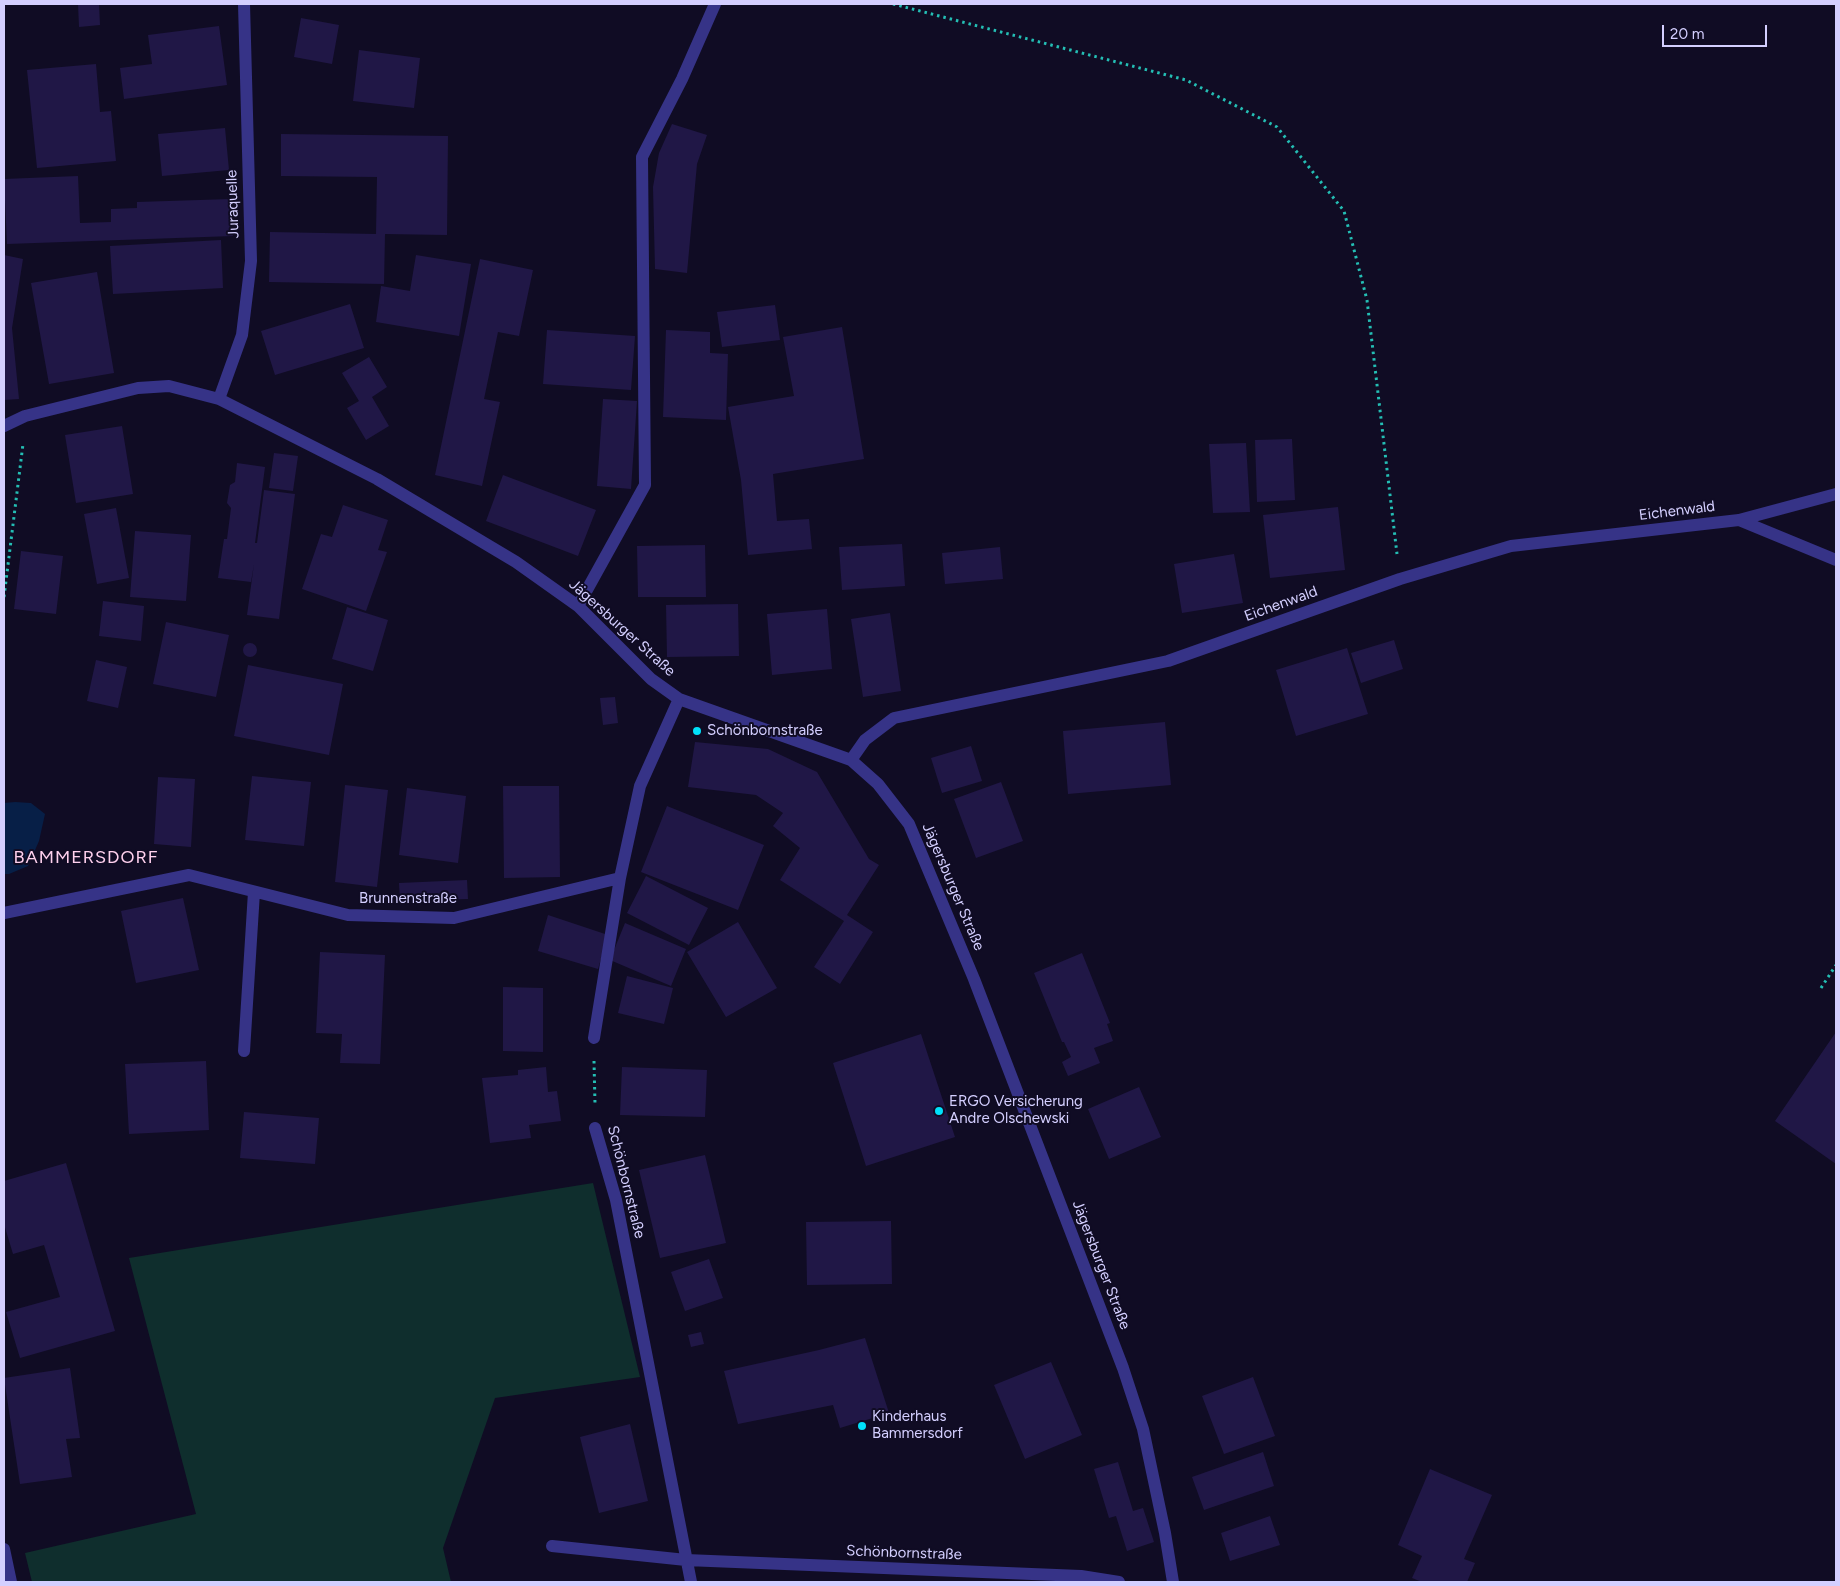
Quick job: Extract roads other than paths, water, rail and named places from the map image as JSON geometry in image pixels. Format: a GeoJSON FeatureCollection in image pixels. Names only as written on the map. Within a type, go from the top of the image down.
{"type":"FeatureCollection","features":[{"type":"Feature","properties":{"kind":"street","name":"Juraquelle"},"geometry":{"type":"LineString","coordinates":[[219,399],[242,335],[251,261],[244,4]]}},
{"type":"Feature","properties":{"kind":"street"},"geometry":{"type":"LineString","coordinates":[[578,606],[645,485],[642,157],[682,79],[715,4]]}},
{"type":"Feature","properties":{"kind":"street","name":"Jägersburger Straße"},"geometry":{"type":"LineString","coordinates":[[4,426],[25,416],[138,388],[169,386],[219,399],[378,479],[516,562],[578,606],[651,679],[679,699],[851,760],[878,784],[909,824],[974,979],[1123,1368],[1143,1429],[1166,1533],[1173,1582]]}},
{"type":"Feature","properties":{"kind":"street","name":"Eichenwald"},"geometry":{"type":"LineString","coordinates":[[851,760],[865,740],[894,718],[1168,661],[1400,578],[1511,546],[1739,520],[1836,494]]}},
{"type":"Feature","properties":{"kind":"street","name":"Eichenwald"},"geometry":{"type":"LineString","coordinates":[[1739,520],[1836,560]]}},
{"type":"Feature","properties":{"kind":"street"},"geometry":{"type":"LineString","coordinates":[[594,1038],[620,878],[640,786],[679,699]]}},
{"type":"Feature","properties":{"kind":"street","name":"Brunnenstraße"},"geometry":{"type":"LineString","coordinates":[[4,913],[189,875],[348,915],[454,918],[620,878]]}},
{"type":"Feature","properties":{"kind":"street"},"geometry":{"type":"LineString","coordinates":[[244,1051],[254,892]]}},
{"type":"Feature","properties":{"kind":"street","name":"Schönbornstraße"},"geometry":{"type":"LineString","coordinates":[[595,1128],[616,1200],[691,1582]]}},
{"type":"Feature","properties":{"kind":"street","name":"Schönbornstraße"},"geometry":{"type":"LineString","coordinates":[[552,1546],[686,1560],[1081,1576],[1119,1582]]}},
{"type":"Feature","properties":{"kind":"street"},"geometry":{"type":"LineString","coordinates":[[4,1549],[11,1582]]}},
{"type":"Feature","properties":{"kind":"water"},"geometry":{"type":"Polygon","coordinates":[[[4,803],[31,803],[45,814],[39,841],[28,866],[9,874],[4,874],[4,803]]]}},
{"type":"Feature","properties":{"kind":"place","name":"Schönbornstraße"},"geometry":{"type":"Point","coordinates":[697,731]}},
{"type":"Feature","properties":{"kind":"place","name":"ERGO Versicherung Andre Olschewski"},"geometry":{"type":"Point","coordinates":[939,1111]}},
{"type":"Feature","properties":{"kind":"place","name":"Kinderhaus Bammersdorf"},"geometry":{"type":"Point","coordinates":[862,1426]}},
{"type":"Feature","properties":{"kind":"district","name":"BAMMERSDORF"},"geometry":{"type":"Point","coordinates":[86,858]}}]}
